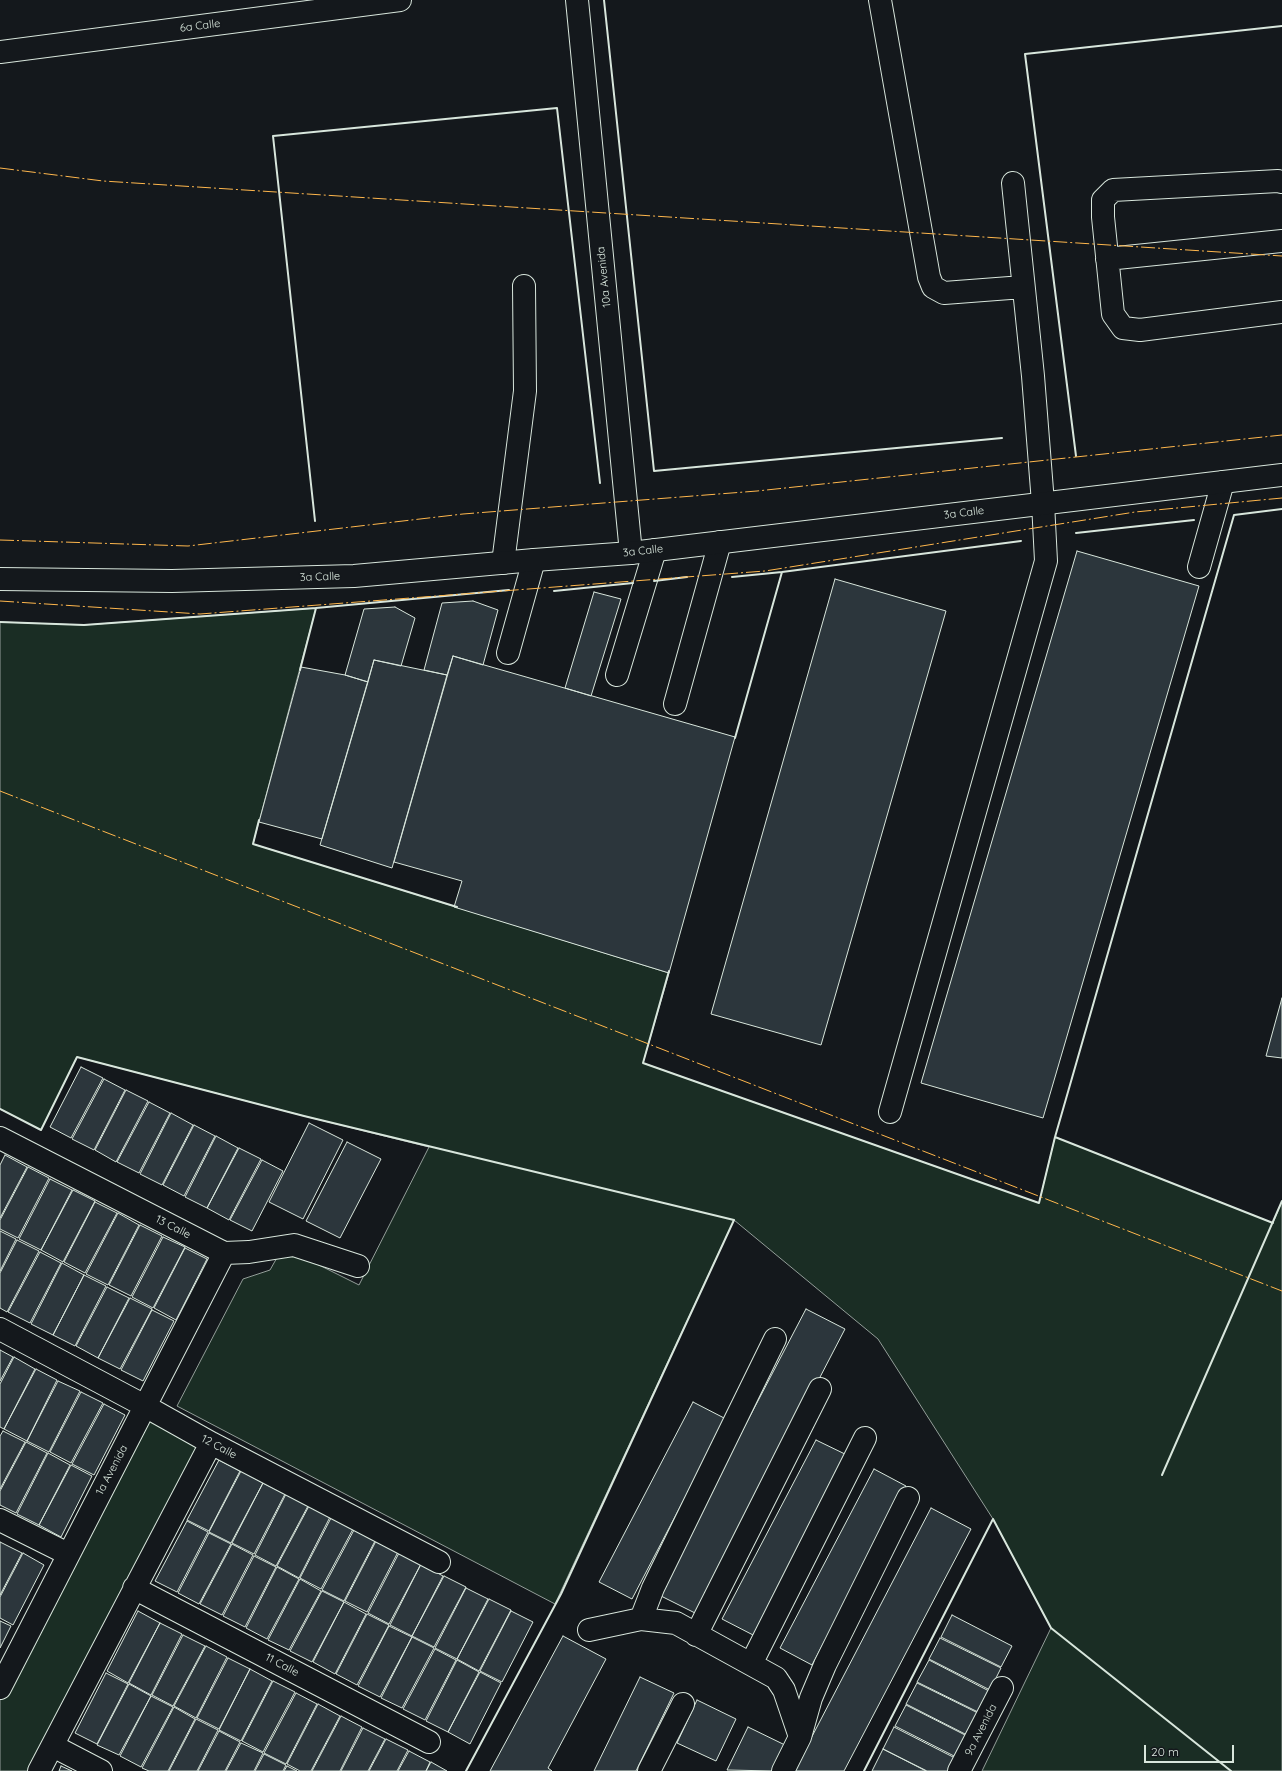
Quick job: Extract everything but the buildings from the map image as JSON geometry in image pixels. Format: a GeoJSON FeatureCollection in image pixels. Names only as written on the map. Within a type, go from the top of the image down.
{"type":"FeatureCollection","features":[{"type":"Feature","properties":{"kind":"street","name":"6a Calle"},"geometry":{"type":"LineString","coordinates":[[0,52],[400,0]]}},
{"type":"Feature","properties":{"kind":"street","name":"10a Avenida"},"geometry":{"type":"LineString","coordinates":[[577,0],[631,553]]}},
{"type":"Feature","properties":{"kind":"street"},"geometry":{"type":"LineString","coordinates":[[880,0],[929,277],[933,287],[944,293],[1023,287]]}},
{"type":"Feature","properties":{"kind":"street"},"geometry":{"type":"LineString","coordinates":[[1282,182],[1113,190],[1103,200],[1103,218],[1113,314],[1123,328],[1140,330],[1282,312]]}},
{"type":"Feature","properties":{"kind":"street"},"geometry":{"type":"LineString","coordinates":[[890,1112],[1046,561],[1043,503],[1014,183]]}},
{"type":"Feature","properties":{"kind":"street"},"geometry":{"type":"LineString","coordinates":[[1107,259],[1282,241]]}},
{"type":"Feature","properties":{"kind":"street"},"geometry":{"type":"LineString","coordinates":[[503,563],[525,391],[524,286]]}},
{"type":"Feature","properties":{"kind":"street","name":"3a Calle"},"geometry":{"type":"LineString","coordinates":[[0,579],[172,581],[354,576],[631,553],[1282,475]]}},
{"type":"Feature","properties":{"kind":"street"},"geometry":{"type":"LineString","coordinates":[[1199,567],[1223,482]]}},
{"type":"Feature","properties":{"kind":"street"},"geometry":{"type":"LineString","coordinates":[[675,704],[720,542]]}},
{"type":"Feature","properties":{"kind":"street"},"geometry":{"type":"LineString","coordinates":[[617,675],[655,550]]}},
{"type":"Feature","properties":{"kind":"street"},"geometry":{"type":"LineString","coordinates":[[508,653],[534,560]]}},
{"type":"Feature","properties":{"kind":"street","name":"13 Calle"},"geometry":{"type":"LineString","coordinates":[[0,1138],[224,1253],[249,1252],[294,1245],[358,1266]]}},
{"type":"Feature","properties":{"kind":"street","name":"1a Avenida"},"geometry":{"type":"LineString","coordinates":[[0,1688],[224,1253]]}},
{"type":"Feature","properties":{"kind":"street","name":"12 Calle"},"geometry":{"type":"LineString","coordinates":[[0,1329],[211,1443],[440,1562]]}},
{"type":"Feature","properties":{"kind":"street"},"geometry":{"type":"LineString","coordinates":[[641,1619],[653,1588],[775,1338]]}},
{"type":"Feature","properties":{"kind":"street"},"geometry":{"type":"LineString","coordinates":[[696,1635],[820,1388]]}},
{"type":"Feature","properties":{"kind":"street"},"geometry":{"type":"LineString","coordinates":[[751,1664],[865,1438]]}},
{"type":"Feature","properties":{"kind":"street"},"geometry":{"type":"LineString","coordinates":[[39,1771],[211,1443]]}},
{"type":"Feature","properties":{"kind":"street"},"geometry":{"type":"LineString","coordinates":[[783,1771],[800,1737],[809,1704],[822,1672],[908,1498]]}},
{"type":"Feature","properties":{"kind":"street"},"geometry":{"type":"LineString","coordinates":[[0,1520],[68,1554]]}},
{"type":"Feature","properties":{"kind":"street","name":"11 Calle"},"geometry":{"type":"LineString","coordinates":[[134,1588],[429,1742]]}},
{"type":"Feature","properties":{"kind":"street"},"geometry":{"type":"LineString","coordinates":[[590,1630],[641,1619],[676,1623],[776,1678],[780,1683],[800,1737]]}},
{"type":"Feature","properties":{"kind":"street","name":"9a Avenida"},"geometry":{"type":"LineString","coordinates":[[959,1771],[1002,1688]]}},
{"type":"Feature","properties":{"kind":"street"},"geometry":{"type":"LineString","coordinates":[[649,1771],[683,1704]]}},
{"type":"Feature","properties":{"kind":"street"},"geometry":{"type":"LineString","coordinates":[[53,1746],[101,1771]]}},
{"type":"Feature","properties":{"kind":"green space"},"geometry":{"type":"Polygon","coordinates":[[[316,608],[253,844],[669,973],[643,1063],[1039,1203],[1055,1137],[1273,1223],[1282,1201],[1282,1771],[982,1771],[1051,1628],[993,1519],[878,1339],[734,1220],[555,1604],[177,1406],[243,1279],[270,1270],[283,1247],[359,1285],[429,1147],[77,1057],[41,1130],[0,1109],[0,622],[84,625],[316,608]]]}},
{"type":"Feature","properties":{"kind":"green space"},"geometry":{"type":"Polygon","coordinates":[[[145,1406],[211,1443],[39,1771],[0,1771],[0,1688],[145,1406]]]}},
{"type":"Feature","properties":{"kind":"wall"},"geometry":{"type":"LineString","coordinates":[[604,0],[654,471],[1002,438]]}},
{"type":"Feature","properties":{"kind":"wall"},"geometry":{"type":"LineString","coordinates":[[1076,456],[1025,54],[1282,26]]}},
{"type":"Feature","properties":{"kind":"wall"},"geometry":{"type":"LineString","coordinates":[[315,521],[273,136],[557,108],[600,483]]}},
{"type":"Feature","properties":{"kind":"wall"},"geometry":{"type":"LineString","coordinates":[[1273,1223],[1055,1137],[1234,515],[1282,509]]}},
{"type":"Feature","properties":{"kind":"wall"},"geometry":{"type":"LineString","coordinates":[[1076,533],[1194,520]]}},
{"type":"Feature","properties":{"kind":"wall"},"geometry":{"type":"LineString","coordinates":[[735,738],[782,572],[1021,541]]}},
{"type":"Feature","properties":{"kind":"wall"},"geometry":{"type":"LineString","coordinates":[[732,577],[782,572]]}},
{"type":"Feature","properties":{"kind":"wall"},"geometry":{"type":"LineString","coordinates":[[654,581],[687,577]]}},
{"type":"Feature","properties":{"kind":"wall"},"geometry":{"type":"LineString","coordinates":[[554,591],[633,583]]}},
{"type":"Feature","properties":{"kind":"wall"},"geometry":{"type":"LineString","coordinates":[[300,670],[316,608],[509,590]]}},
{"type":"Feature","properties":{"kind":"wall"},"geometry":{"type":"LineString","coordinates":[[0,622],[84,625],[316,608]]}},
{"type":"Feature","properties":{"kind":"wall"},"geometry":{"type":"LineString","coordinates":[[259,820],[253,844],[457,907]]}},
{"type":"Feature","properties":{"kind":"wall"},"geometry":{"type":"LineString","coordinates":[[669,971],[643,1063],[1039,1203],[1055,1137]]}},
{"type":"Feature","properties":{"kind":"wall"},"geometry":{"type":"LineString","coordinates":[[0,1109],[41,1130],[77,1057],[304,1116],[734,1220],[561,1594],[466,1771]]}},
{"type":"Feature","properties":{"kind":"wall"},"geometry":{"type":"LineString","coordinates":[[1162,1475],[1282,1201]]}},
{"type":"Feature","properties":{"kind":"wall"},"geometry":{"type":"LineString","coordinates":[[864,1771],[993,1519],[1051,1628],[1231,1771]]}},
{"type":"Feature","properties":{"kind":"power"},"geometry":{"type":"LineString","coordinates":[[0,168],[103,181],[1282,256]]}},
{"type":"Feature","properties":{"kind":"power"},"geometry":{"type":"LineString","coordinates":[[0,540],[188,546],[463,514],[757,491],[1282,435]]}},
{"type":"Feature","properties":{"kind":"power"},"geometry":{"type":"LineString","coordinates":[[0,601],[200,614],[765,571],[1135,512],[1282,498]]}},
{"type":"Feature","properties":{"kind":"power"},"geometry":{"type":"LineString","coordinates":[[0,791],[1282,1291]]}}]}
